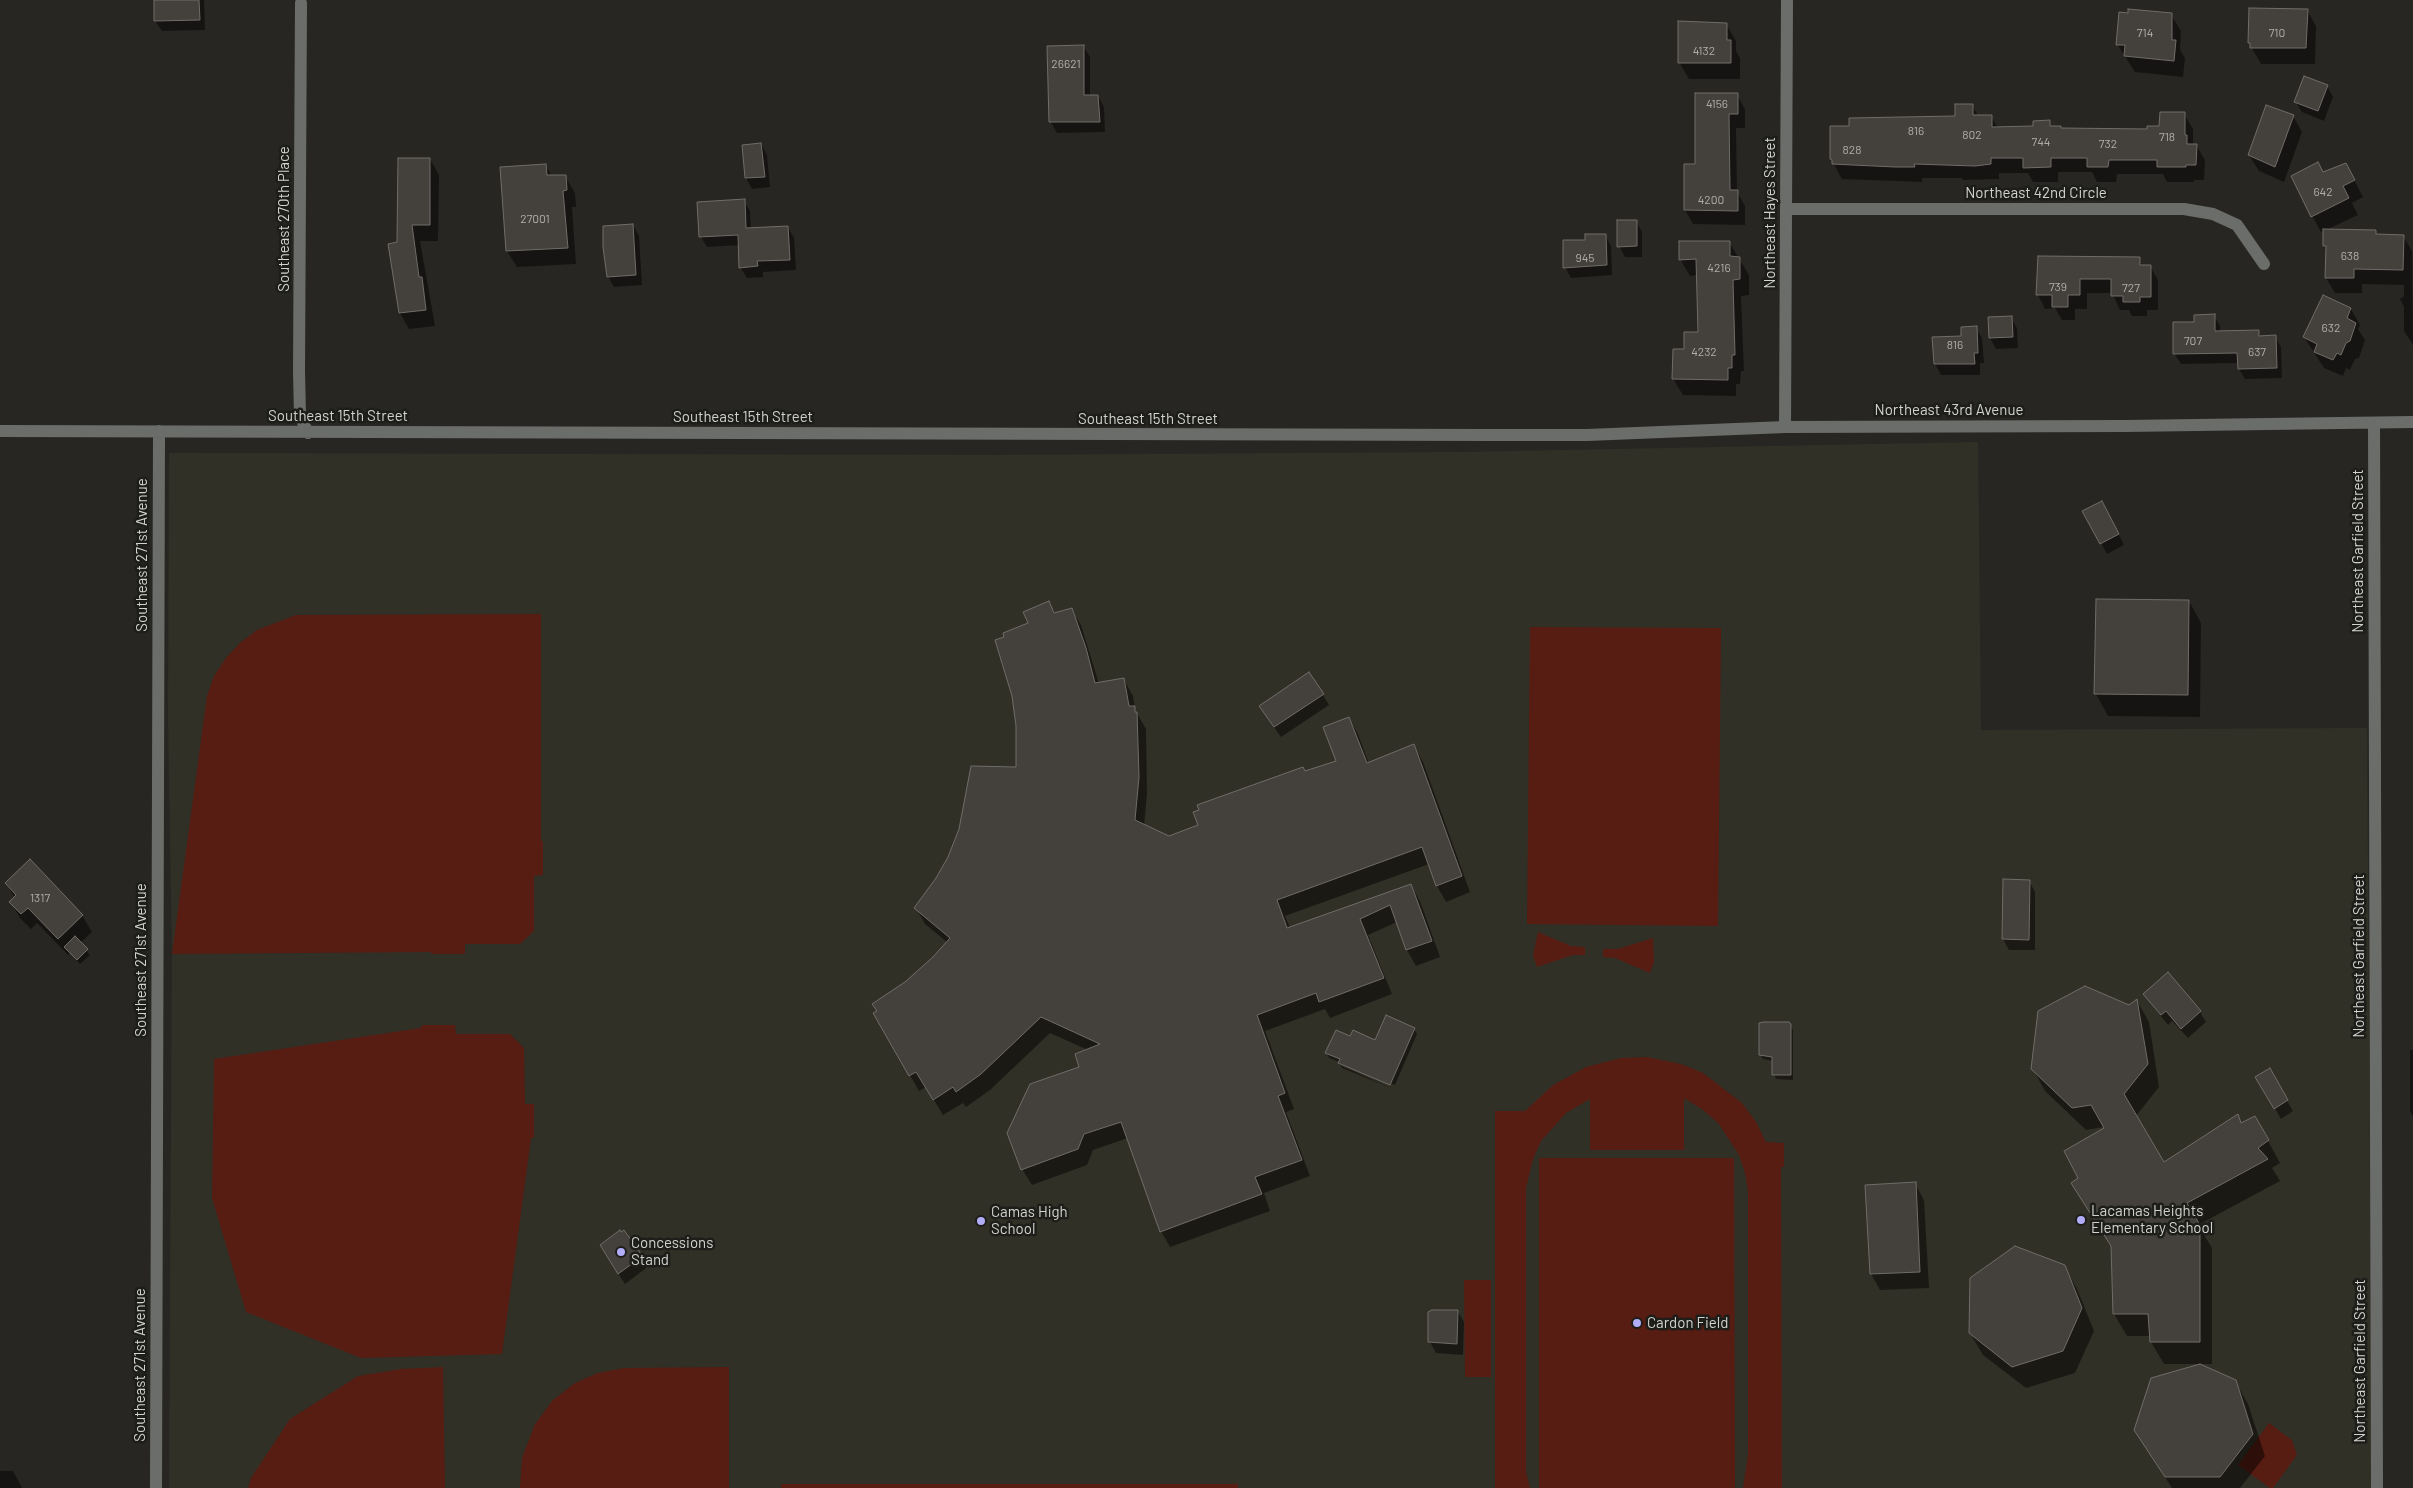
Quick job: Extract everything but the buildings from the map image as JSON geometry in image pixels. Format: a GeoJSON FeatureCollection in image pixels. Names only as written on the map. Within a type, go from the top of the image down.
{"type":"FeatureCollection","features":[{"type":"Feature","properties":{"kind":"street","name":"Northeast Hayes Street"},"geometry":{"type":"LineString","coordinates":[[1785,426],[1786,0]]}},
{"type":"Feature","properties":{"kind":"street","name":"Southeast 270th Place"},"geometry":{"type":"LineString","coordinates":[[301,3],[299,371],[300,416],[308,433]]}},
{"type":"Feature","properties":{"kind":"street","name":"Northeast 42nd Circle"},"geometry":{"type":"LineString","coordinates":[[1786,210],[2184,209],[2213,214],[2237,225],[2264,264]]}},
{"type":"Feature","properties":{"kind":"street","name":"Northeast 43rd Avenue"},"geometry":{"type":"LineString","coordinates":[[1485,435],[1587,435],[1785,426],[2125,426],[2413,422]]}},
{"type":"Feature","properties":{"kind":"street","name":"Northeast Garfield Street"},"geometry":{"type":"LineString","coordinates":[[2374,423],[2377,1488]]}},
{"type":"Feature","properties":{"kind":"street","name":"Southeast 15th Street"},"geometry":{"type":"LineString","coordinates":[[0,431],[1485,435]]}},
{"type":"Feature","properties":{"kind":"street","name":"Southeast 271st Avenue"},"geometry":{"type":"LineString","coordinates":[[156,1488],[159,431]]}},
{"type":"Feature","properties":{"kind":"shaded area","name":"Camas High School"},"geometry":{"type":"Polygon","coordinates":[[[1978,442],[1981,730],[2367,728],[2372,1488],[169,1488],[172,954],[168,717],[169,453],[992,455],[1462,452],[1978,442]]]}},
{"type":"Feature","properties":{"kind":"shaded area"},"geometry":{"type":"Polygon","coordinates":[[[541,614],[541,841],[543,841],[543,875],[534,876],[534,931],[520,944],[465,944],[465,954],[431,954],[431,952],[172,954],[207,696],[214,676],[226,658],[240,643],[257,630],[296,615],[541,614]]]}},
{"type":"Feature","properties":{"kind":"shaded area"},"geometry":{"type":"Polygon","coordinates":[[[1530,627],[1721,628],[1718,926],[1527,924],[1530,627]]]}},
{"type":"Feature","properties":{"kind":"shaded area"},"geometry":{"type":"Polygon","coordinates":[[[1538,932],[1571,946],[1585,947],[1585,955],[1573,955],[1537,967],[1533,955],[1538,932]]]}},
{"type":"Feature","properties":{"kind":"shaded area"},"geometry":{"type":"Polygon","coordinates":[[[1653,938],[1654,962],[1650,973],[1615,958],[1603,957],[1603,949],[1618,949],[1653,938]]]}},
{"type":"Feature","properties":{"kind":"shaded area"},"geometry":{"type":"Polygon","coordinates":[[[422,1025],[455,1025],[456,1034],[510,1034],[524,1048],[525,1104],[534,1104],[534,1138],[531,1138],[502,1354],[361,1358],[246,1312],[212,1198],[214,1059],[421,1028],[422,1025]]]}},
{"type":"Feature","properties":{"kind":"shaded area"},"geometry":{"type":"Polygon","coordinates":[[[1647,1057],[1681,1064],[1703,1073],[1742,1103],[1756,1122],[1766,1142],[1784,1143],[1784,1167],[1781,1167],[1782,1488],[1743,1488],[1748,1455],[1748,1191],[1745,1173],[1739,1155],[1719,1124],[1703,1110],[1684,1098],[1684,1150],[1590,1150],[1590,1099],[1566,1113],[1541,1141],[1533,1159],[1526,1188],[1526,1472],[1530,1488],[1495,1488],[1495,1111],[1525,1111],[1553,1085],[1586,1067],[1621,1058],[1647,1057]]]}},
{"type":"Feature","properties":{"kind":"shaded area","name":"Cardon Field"},"geometry":{"type":"Polygon","coordinates":[[[1539,1158],[1734,1158],[1735,1488],[1539,1488],[1539,1158]]]}},
{"type":"Feature","properties":{"kind":"shaded area"},"geometry":{"type":"Polygon","coordinates":[[[1464,1280],[1491,1280],[1491,1377],[1465,1377],[1464,1280]]]}},
{"type":"Feature","properties":{"kind":"shaded area"},"geometry":{"type":"Polygon","coordinates":[[[443,1367],[445,1488],[248,1488],[251,1478],[290,1419],[358,1376],[401,1369],[443,1367]]]}},
{"type":"Feature","properties":{"kind":"shaded area"},"geometry":{"type":"Polygon","coordinates":[[[729,1367],[729,1488],[520,1488],[522,1458],[535,1424],[553,1400],[575,1383],[598,1373],[624,1368],[729,1367]]]}},
{"type":"Feature","properties":{"kind":"shaded area"},"geometry":{"type":"Polygon","coordinates":[[[2269,1423],[2292,1440],[2297,1455],[2273,1488],[2270,1488],[2238,1465],[2269,1423]]]}},
{"type":"Feature","properties":{"kind":"shaded area"},"geometry":{"type":"Polygon","coordinates":[[[781,1484],[1238,1484],[1238,1488],[781,1488],[781,1484]]]}},
{"type":"Feature","properties":{"kind":"place","name":"Lacamas Heights Elementary School"},"geometry":{"type":"Point","coordinates":[2081,1220]}},
{"type":"Feature","properties":{"kind":"place","name":"Camas High School"},"geometry":{"type":"Point","coordinates":[981,1221]}},
{"type":"Feature","properties":{"kind":"place","name":"Concessions Stand"},"geometry":{"type":"Point","coordinates":[621,1252]}},
{"type":"Feature","properties":{"kind":"place","name":"Cardon Field"},"geometry":{"type":"Point","coordinates":[1637,1323]}}]}
